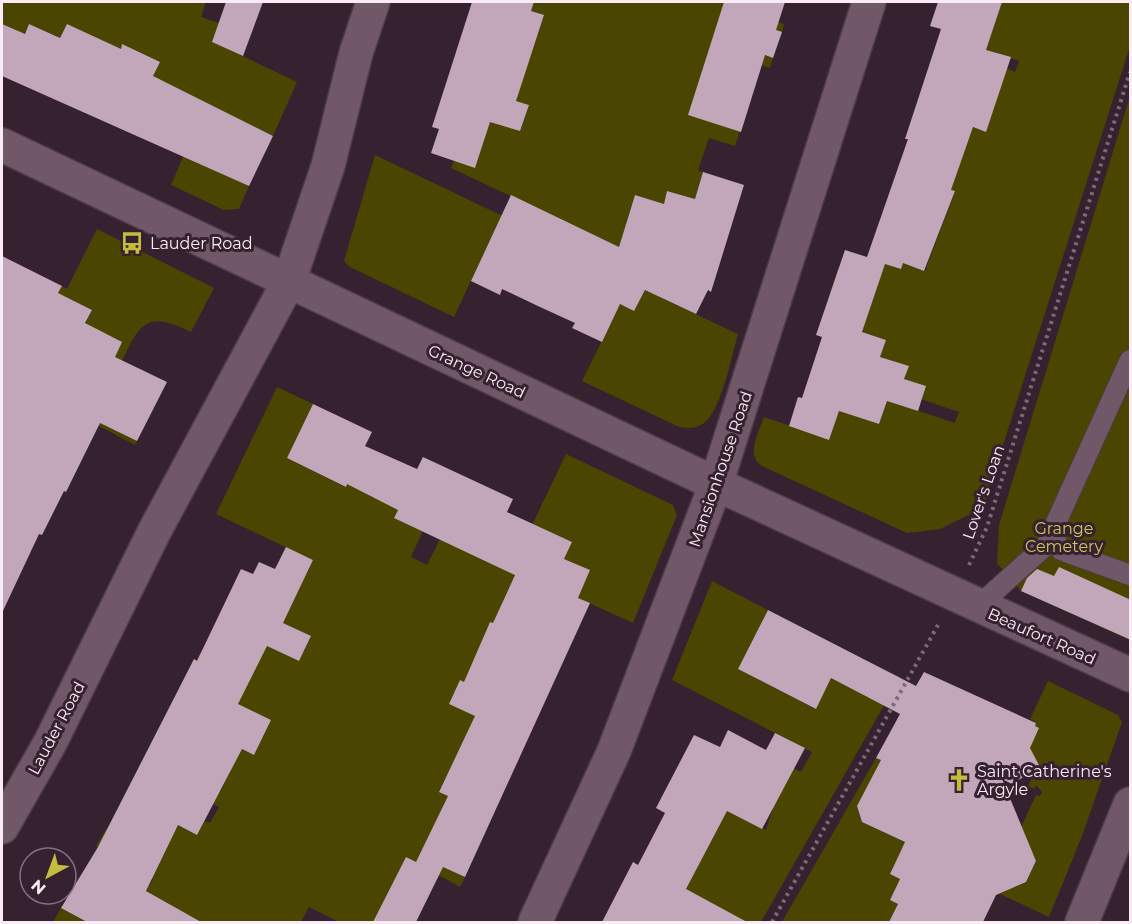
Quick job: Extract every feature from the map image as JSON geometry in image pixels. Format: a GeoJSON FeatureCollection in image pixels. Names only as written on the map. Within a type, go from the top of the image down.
{"type":"FeatureCollection","features":[{"type":"Feature","properties":{"kind":"street","name":"Lauder Road"},"geometry":{"type":"LineString","coordinates":[[2,827],[50,743],[154,532],[289,281],[328,166],[356,53],[373,2]]}},
{"type":"Feature","properties":{"kind":"street","name":"Mansionhouse Road"},"geometry":{"type":"LineString","coordinates":[[535,922],[614,751],[716,484],[869,2]]}},
{"type":"Feature","properties":{"kind":"street","name":"Grange Road"},"geometry":{"type":"LineString","coordinates":[[2,145],[966,601]]}},
{"type":"Feature","properties":{"kind":"street","name":"Beaufort Road"},"geometry":{"type":"LineString","coordinates":[[966,601],[1131,675]]}},
{"type":"Feature","properties":{"kind":"street"},"geometry":{"type":"LineString","coordinates":[[1082,922],[1131,804]]}},
{"type":"Feature","properties":{"kind":"lane"},"geometry":{"type":"LineString","coordinates":[[1131,360],[1054,527],[1054,538],[1061,550],[1131,575]]}},
{"type":"Feature","properties":{"kind":"lane"},"geometry":{"type":"LineString","coordinates":[[966,601],[1054,538]]}},
{"type":"Feature","properties":{"kind":"path","name":"Lover's Loan"},"geometry":{"type":"LineString","coordinates":[[772,922],[966,601],[987,527],[1131,72]]}},
{"type":"Feature","properties":{"kind":"green space"},"geometry":{"type":"Polygon","coordinates":[[[2,2],[206,2],[201,17],[219,23],[213,42],[297,82],[273,136],[220,111],[216,171],[249,186],[239,209],[224,210],[171,185],[194,131],[175,101],[122,44],[110,85],[87,45],[91,35],[67,24],[60,38],[29,24],[15,54],[2,48],[2,41],[8,27],[2,24],[2,2]]]}},
{"type":"Feature","properties":{"kind":"green space"},"geometry":{"type":"Polygon","coordinates":[[[534,2],[724,2],[723,5],[784,24],[782,32],[739,47],[773,58],[770,68],[744,59],[740,131],[735,146],[709,138],[698,170],[703,172],[695,199],[668,191],[664,204],[635,195],[626,223],[659,297],[738,334],[716,407],[710,417],[698,426],[687,428],[677,426],[582,381],[620,304],[634,311],[645,290],[621,248],[451,168],[454,161],[490,121],[520,131],[529,105],[499,95],[482,49],[528,63],[544,16],[531,11],[534,2]]]}},
{"type":"Feature","properties":{"kind":"green space"},"geometry":{"type":"Polygon","coordinates":[[[1002,2],[1130,2],[1130,46],[983,508],[940,529],[907,533],[762,466],[754,456],[755,443],[764,417],[829,439],[839,411],[879,424],[884,409],[861,401],[864,393],[955,423],[959,412],[921,399],[925,386],[904,379],[908,366],[880,357],[886,340],[862,332],[870,306],[830,293],[838,269],[871,280],[878,261],[901,269],[903,263],[925,271],[955,192],[951,190],[972,127],[986,131],[1006,68],[1015,72],[1019,61],[993,52],[985,53],[1002,2]]]}},
{"type":"Feature","properties":{"kind":"green space","name":"Grange Cemetery"},"geometry":{"type":"Polygon","coordinates":[[[1130,96],[1130,640],[1021,591],[997,563],[999,525],[1130,96]]]}},
{"type":"Feature","properties":{"kind":"green space"},"geometry":{"type":"Polygon","coordinates":[[[375,155],[528,228],[489,242],[454,317],[350,267],[344,261],[375,155]]]}},
{"type":"Feature","properties":{"kind":"green space"},"geometry":{"type":"Polygon","coordinates":[[[97,229],[214,288],[191,332],[163,322],[145,325],[132,341],[119,367],[82,330],[92,310],[64,296],[94,420],[137,441],[135,445],[99,426],[18,398],[2,430],[2,317],[37,335],[62,286],[67,289],[97,229]]]}},
{"type":"Feature","properties":{"kind":"green space"},"geometry":{"type":"Polygon","coordinates":[[[277,387],[313,404],[287,458],[345,487],[362,452],[356,488],[374,498],[394,459],[406,464],[405,495],[394,518],[423,531],[411,557],[427,565],[440,539],[532,525],[566,454],[673,505],[677,515],[633,623],[578,598],[590,570],[564,559],[572,542],[537,526],[493,623],[490,622],[481,642],[547,674],[487,693],[460,680],[449,704],[476,716],[439,791],[448,796],[420,855],[465,877],[460,887],[406,857],[373,922],[339,922],[309,907],[301,922],[155,922],[171,905],[146,891],[153,879],[96,846],[107,828],[178,825],[197,835],[204,821],[210,823],[219,807],[193,794],[208,784],[221,791],[240,749],[254,755],[271,720],[237,704],[196,661],[200,653],[251,678],[243,635],[299,661],[311,637],[283,623],[313,560],[216,514],[277,387]]]}},
{"type":"Feature","properties":{"kind":"green space"},"geometry":{"type":"Polygon","coordinates":[[[712,581],[768,610],[738,669],[815,709],[831,678],[870,698],[885,670],[900,677],[761,922],[679,922],[688,905],[665,879],[727,811],[766,830],[773,808],[758,750],[801,772],[812,752],[672,680],[712,581]]]}},
{"type":"Feature","properties":{"kind":"green space"},"geometry":{"type":"Polygon","coordinates":[[[1048,681],[1118,715],[1122,722],[1082,836],[1049,917],[902,848],[890,874],[900,879],[890,900],[898,904],[891,918],[900,922],[782,922],[876,758],[893,765],[857,806],[862,822],[953,865],[1013,888],[1026,882],[1036,862],[1029,845],[1016,838],[1036,795],[1040,796],[1042,792],[1036,785],[1034,789],[1028,786],[1035,771],[1040,767],[1037,762],[1019,759],[1039,729],[1035,726],[1036,722],[1030,719],[1048,681]]]}},
{"type":"Feature","properties":{"kind":"green space"},"geometry":{"type":"Polygon","coordinates":[[[61,908],[87,922],[53,922],[61,908]]]}},
{"type":"Feature","properties":{"kind":"building"},"geometry":{"type":"Polygon","coordinates":[[[226,2],[263,2],[243,56],[212,42],[226,2]]]}},
{"type":"Feature","properties":{"kind":"building"},"geometry":{"type":"Polygon","coordinates":[[[472,2],[534,2],[531,11],[544,15],[516,101],[529,105],[520,131],[490,122],[475,168],[431,153],[439,129],[432,127],[472,2]]]}},
{"type":"Feature","properties":{"kind":"building"},"geometry":{"type":"Polygon","coordinates":[[[724,2],[785,2],[776,30],[782,32],[773,58],[765,55],[741,132],[688,115],[724,2]]]}},
{"type":"Feature","properties":{"kind":"building"},"geometry":{"type":"Polygon","coordinates":[[[938,2],[1002,2],[986,50],[1011,57],[986,132],[973,127],[951,190],[955,191],[924,271],[903,263],[901,269],[885,264],[862,332],[886,340],[880,357],[909,366],[904,379],[926,386],[918,411],[887,401],[879,424],[839,411],[829,440],[789,426],[798,397],[802,398],[822,337],[816,335],[845,250],[867,257],[908,139],[905,139],[941,29],[930,26],[938,2]]]}},
{"type":"Feature","properties":{"kind":"building"},"geometry":{"type":"Polygon","coordinates":[[[2,24],[25,34],[29,24],[60,38],[67,24],[121,49],[122,44],[160,62],[153,76],[273,136],[249,186],[2,76],[2,24]]]}},
{"type":"Feature","properties":{"kind":"building"},"geometry":{"type":"Polygon","coordinates":[[[703,172],[744,185],[711,292],[708,290],[696,314],[645,290],[634,311],[620,304],[602,342],[572,328],[575,323],[502,289],[500,295],[471,281],[511,195],[619,247],[635,195],[664,204],[667,191],[695,199],[703,172]]]}},
{"type":"Feature","properties":{"kind":"building"},"geometry":{"type":"Polygon","coordinates":[[[2,256],[62,286],[58,293],[92,310],[85,323],[122,342],[115,357],[167,382],[137,441],[100,423],[66,492],[64,491],[42,535],[39,534],[2,613],[2,256]]]}},
{"type":"Feature","properties":{"kind":"building"},"geometry":{"type":"Polygon","coordinates":[[[313,404],[372,432],[365,446],[417,469],[423,457],[513,499],[507,512],[572,542],[564,559],[590,570],[578,598],[590,603],[465,877],[443,867],[416,922],[373,922],[406,857],[416,862],[448,796],[439,792],[475,716],[449,704],[460,680],[464,682],[490,622],[493,623],[515,575],[394,518],[398,510],[347,484],[346,487],[287,458],[313,404]]]}},
{"type":"Feature","properties":{"kind":"building"},"geometry":{"type":"Polygon","coordinates":[[[286,547],[313,560],[283,623],[311,636],[299,661],[267,646],[238,704],[271,720],[254,755],[242,749],[197,835],[178,825],[146,891],[201,922],[87,922],[61,908],[62,906],[78,906],[78,880],[98,847],[194,659],[197,661],[241,569],[253,574],[259,562],[275,569],[286,547]]]}},
{"type":"Feature","properties":{"kind":"building"},"geometry":{"type":"Polygon","coordinates":[[[1059,567],[1131,600],[1131,640],[1021,591],[1027,578],[1037,569],[1054,576],[1059,567]]]}},
{"type":"Feature","properties":{"kind":"building","name":"Saint Catherine's Argyle"},"geometry":{"type":"Polygon","coordinates":[[[768,610],[916,686],[924,672],[1036,723],[1035,726],[1039,728],[1030,748],[1040,767],[1012,784],[1002,779],[1036,861],[1026,882],[996,895],[983,922],[889,922],[898,904],[890,900],[900,879],[890,874],[905,842],[862,822],[857,806],[881,760],[876,758],[900,714],[831,678],[816,709],[738,669],[768,610]]]}},
{"type":"Feature","properties":{"kind":"building"},"geometry":{"type":"Polygon","coordinates":[[[728,730],[766,750],[775,733],[805,748],[762,829],[727,811],[686,889],[747,922],[602,922],[633,862],[638,865],[665,813],[656,808],[694,735],[720,747],[728,730]]]}},
{"type":"Feature","properties":{"kind":"place","name":"Lauder Road"},"geometry":{"type":"Point","coordinates":[132,243]}},
{"type":"Feature","properties":{"kind":"place","name":"Saint Catherine's Argyle"},"geometry":{"type":"Point","coordinates":[959,780]}}]}
